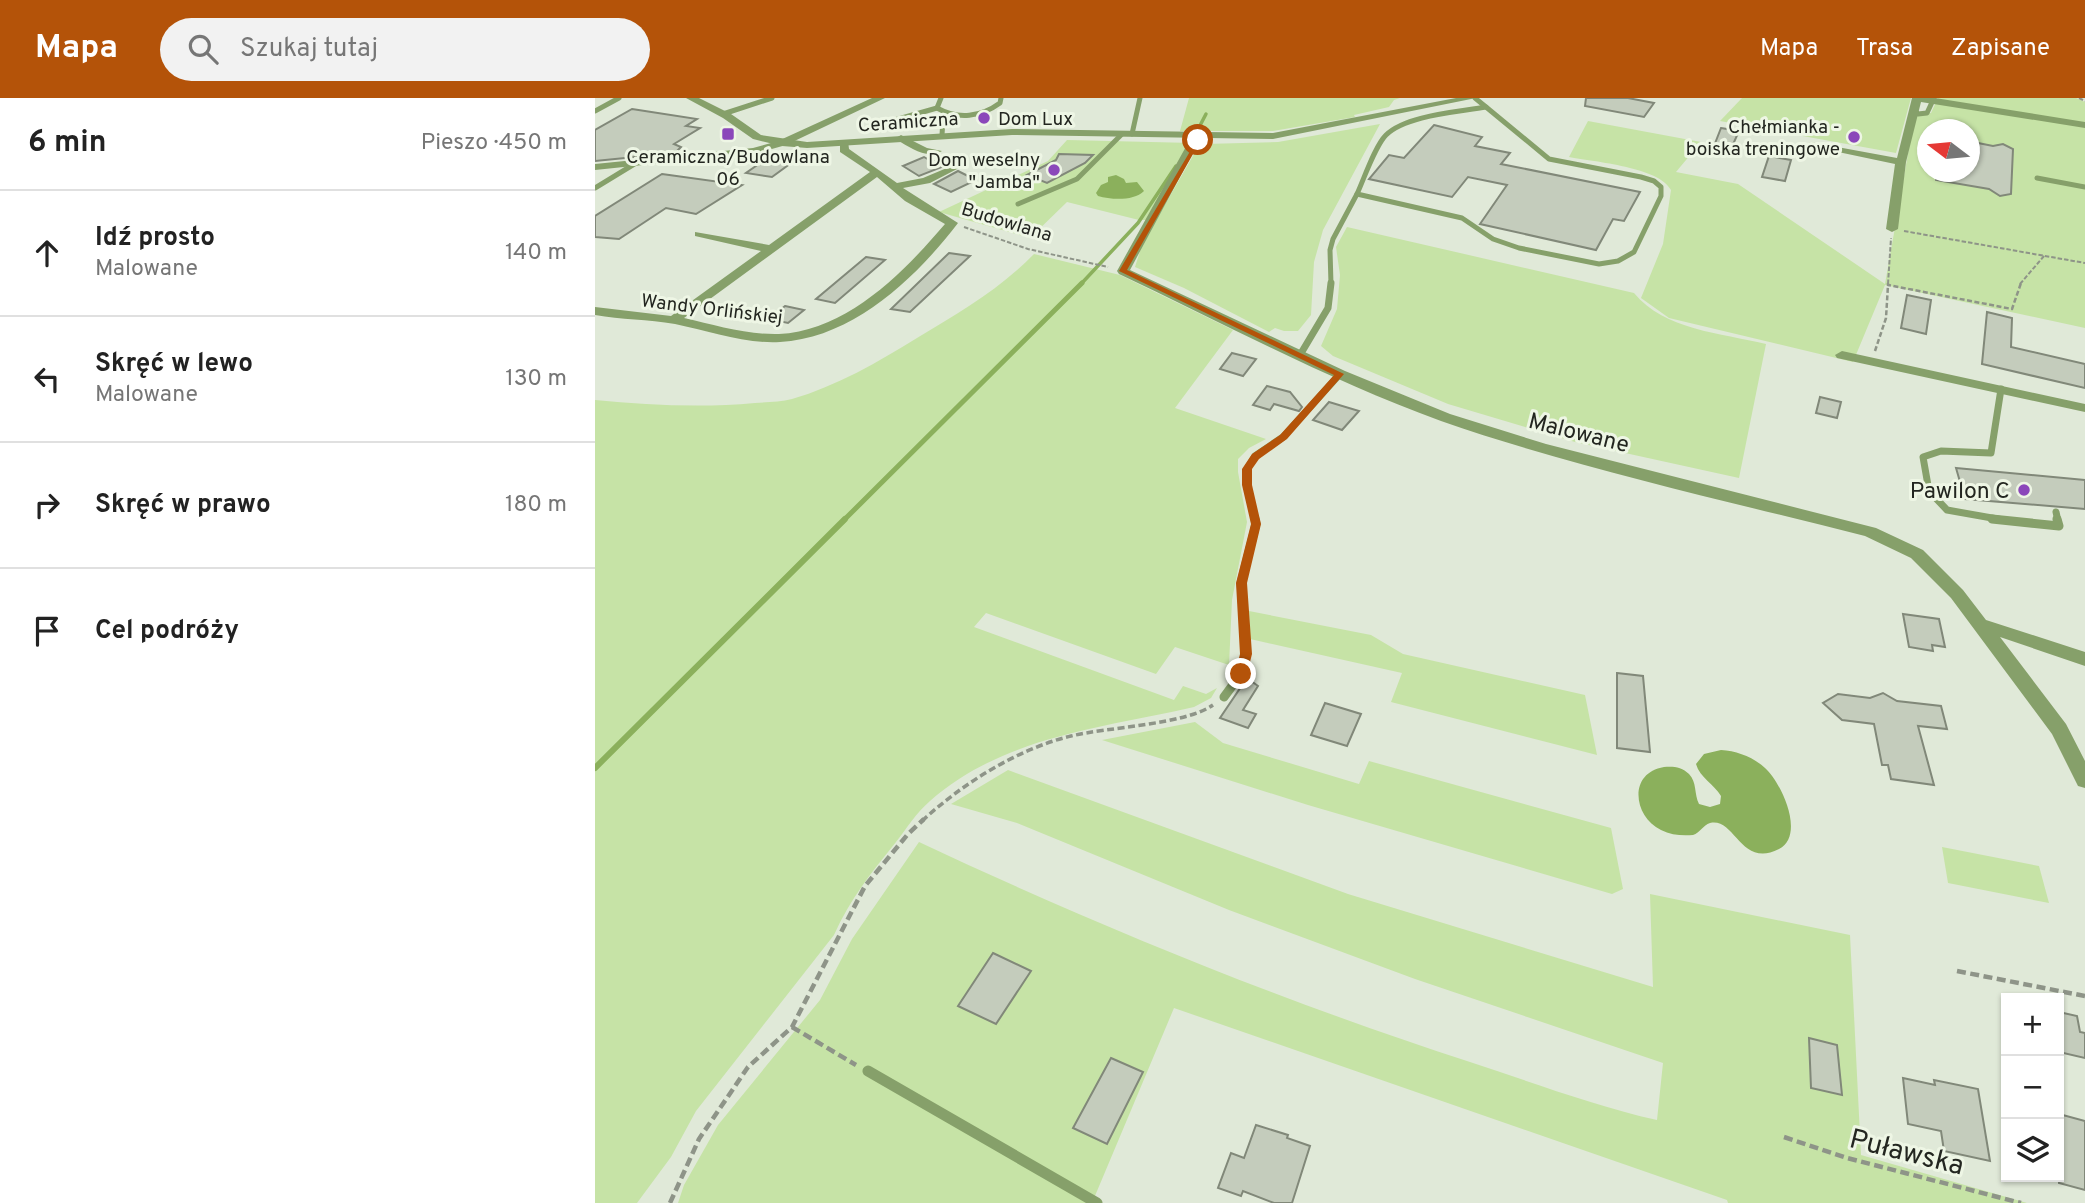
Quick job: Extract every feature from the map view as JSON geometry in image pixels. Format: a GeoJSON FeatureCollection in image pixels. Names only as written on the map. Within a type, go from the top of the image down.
{"type":"FeatureCollection","features":[{"type":"Feature","properties":{"kind":"street","name":"Ceramiczna"},"geometry":{"type":"LineString","coordinates":[[691,98],[723,114],[757,137],[807,145],[1012,132],[1273,136],[1473,98]]}},
{"type":"Feature","properties":{"kind":"street"},"geometry":{"type":"LineString","coordinates":[[595,167],[754,151],[782,143],[880,98]]}},
{"type":"Feature","properties":{"kind":"street"},"geometry":{"type":"LineString","coordinates":[[1892,229],[1901,162],[1916,102],[1934,99],[2085,125]]}},
{"type":"Feature","properties":{"kind":"street","name":"Malowane"},"geometry":{"type":"LineString","coordinates":[[1195,136],[1123,271],[1340,374],[1445,417],[1500,435],[1884,537],[1917,554],[1939,573],[2059,729],[2085,780]]}},
{"type":"Feature","properties":{"kind":"street"},"geometry":{"type":"LineString","coordinates":[[901,138],[925,151],[937,151]]}},
{"type":"Feature","properties":{"kind":"street","name":"Budowlana"},"geometry":{"type":"LineString","coordinates":[[844,143],[844,150],[893,187],[952,223]]}},
{"type":"Feature","properties":{"kind":"street"},"geometry":{"type":"LineString","coordinates":[[1810,145],[1901,162]]}},
{"type":"Feature","properties":{"kind":"street"},"geometry":{"type":"LineString","coordinates":[[893,187],[926,181],[954,168]]}},
{"type":"Feature","properties":{"kind":"street"},"geometry":{"type":"LineString","coordinates":[[673,320],[876,173]]}},
{"type":"Feature","properties":{"kind":"street","name":"Wandy Orlińskiej"},"geometry":{"type":"LineString","coordinates":[[595,311],[673,320],[723,332],[782,339],[812,332],[842,320],[896,284],[952,223]]}},
{"type":"Feature","properties":{"kind":"street"},"geometry":{"type":"LineString","coordinates":[[699,234],[770,249]]}},
{"type":"Feature","properties":{"kind":"street"},"geometry":{"type":"LineString","coordinates":[[1842,355],[2085,408]]}},
{"type":"Feature","properties":{"kind":"street"},"geometry":{"type":"LineString","coordinates":[[1979,624],[2085,659]]}},
{"type":"Feature","properties":{"kind":"lane"},"geometry":{"type":"LineString","coordinates":[[595,111],[619,98]]}},
{"type":"Feature","properties":{"kind":"lane"},"geometry":{"type":"LineString","coordinates":[[723,114],[772,98]]}},
{"type":"Feature","properties":{"kind":"lane"},"geometry":{"type":"LineString","coordinates":[[937,108],[941,98]]}},
{"type":"Feature","properties":{"kind":"lane"},"geometry":{"type":"LineString","coordinates":[[870,127],[937,108],[949,114],[979,114],[996,107],[1001,98]]}},
{"type":"Feature","properties":{"kind":"lane"},"geometry":{"type":"LineString","coordinates":[[1018,204],[1030,195],[1070,183],[1081,176],[1127,134],[1140,98]]}},
{"type":"Feature","properties":{"kind":"lane"},"geometry":{"type":"LineString","coordinates":[[1357,194],[1462,218],[1499,241],[1579,260],[1599,264],[1614,263],[1627,259],[1634,252],[1661,196],[1661,187],[1654,181],[1641,177],[1549,159],[1473,98]]}},
{"type":"Feature","properties":{"kind":"lane"},"geometry":{"type":"LineString","coordinates":[[1916,102],[1918,114],[1927,113],[1934,99]]}},
{"type":"Feature","properties":{"kind":"lane"},"geometry":{"type":"LineString","coordinates":[[1300,355],[1328,308],[1331,286],[1330,250],[1333,239],[1384,136],[1390,130],[1421,121],[1486,107]]}},
{"type":"Feature","properties":{"kind":"lane"},"geometry":{"type":"LineString","coordinates":[[942,135],[943,119],[949,114]]}},
{"type":"Feature","properties":{"kind":"lane"},"geometry":{"type":"LineString","coordinates":[[595,188],[636,163]]}},
{"type":"Feature","properties":{"kind":"lane"},"geometry":{"type":"LineString","coordinates":[[2037,178],[2085,187]]}},
{"type":"Feature","properties":{"kind":"lane"},"geometry":{"type":"LineString","coordinates":[[1224,697],[1241,674],[1246,654],[1241,583],[1256,524],[1247,485],[1247,469],[1255,456],[1283,437],[1340,374]]}},
{"type":"Feature","properties":{"kind":"lane"},"geometry":{"type":"LineString","coordinates":[[2001,389],[1991,453],[1941,451],[1923,457],[1929,491],[1947,510],[1985,518],[2059,526],[2056,512]]}},
{"type":"Feature","properties":{"kind":"lane"},"geometry":{"type":"LineString","coordinates":[[868,1072],[1097,1203]]}},
{"type":"Feature","properties":{"kind":"path"},"geometry":{"type":"LineString","coordinates":[[2078,98],[2085,101]]}},
{"type":"Feature","properties":{"kind":"path","name":"Budowlana"},"geometry":{"type":"LineString","coordinates":[[952,223],[1028,249],[1104,266]]}},
{"type":"Feature","properties":{"kind":"path"},"geometry":{"type":"LineString","coordinates":[[1875,351],[1886,318],[1892,229],[2085,263]]}},
{"type":"Feature","properties":{"kind":"path"},"geometry":{"type":"LineString","coordinates":[[1888,285],[2012,309],[2019,285],[2043,256]]}},
{"type":"Feature","properties":{"kind":"path"},"geometry":{"type":"LineString","coordinates":[[670,1203],[699,1139],[748,1067],[792,1027],[865,886],[908,834],[948,797],[1027,751],[1070,736],[1169,719],[1207,709],[1224,697]]}},
{"type":"Feature","properties":{"kind":"path"},"geometry":{"type":"LineString","coordinates":[[1957,971],[2085,996]]}},
{"type":"Feature","properties":{"kind":"path"},"geometry":{"type":"LineString","coordinates":[[792,1027],[868,1072]]}},
{"type":"Feature","properties":{"kind":"path","name":"Puławska"},"geometry":{"type":"LineString","coordinates":[[1784,1137],[1847,1158],[2021,1203]]}},
{"type":"Feature","properties":{"kind":"shaded area"},"geometry":{"type":"Polygon","coordinates":[[[1189,98],[1400,98],[1394,100],[1389,107],[1354,115],[1355,117],[1273,131],[1180,131],[1189,98]]]}},
{"type":"Feature","properties":{"kind":"shaded area","name":"Chełmianka - boiska treningowe"},"geometry":{"type":"Polygon","coordinates":[[[1742,98],[1911,98],[1896,153],[1720,121],[1742,98]]]}},
{"type":"Feature","properties":{"kind":"shaded area"},"geometry":{"type":"Polygon","coordinates":[[[1938,98],[2076,98],[2085,102],[2085,328],[1885,285],[1853,362],[1669,318],[1641,298],[1663,244],[1671,190],[1664,182],[1640,171],[1569,157],[1588,121],[1701,142],[1676,172],[1738,184],[1885,284],[1915,114],[1931,113],[1938,98]]]}},
{"type":"Feature","properties":{"kind":"shaded area"},"geometry":{"type":"Polygon","coordinates":[[[1380,124],[1323,230],[1314,262],[1311,315],[1298,331],[1275,328],[1269,332],[1184,288],[1135,267],[1142,245],[1194,154],[1198,154],[1204,144],[1278,142],[1380,124]]]}},
{"type":"Feature","properties":{"kind":"shaded area"},"geometry":{"type":"Polygon","coordinates":[[[1067,140],[1193,143],[1148,220],[1067,202],[1030,238],[939,212],[1048,161],[1067,140]]]}},
{"type":"Feature","properties":{"kind":"shaded area"},"geometry":{"type":"Polygon","coordinates":[[[1116,175],[1126,183],[1137,182],[1144,191],[1135,197],[1123,199],[1098,196],[1096,193],[1101,185],[1108,182],[1108,177],[1116,175]]]}},
{"type":"Feature","properties":{"kind":"shaded area"},"geometry":{"type":"Polygon","coordinates":[[[1347,227],[1634,293],[1646,305],[1677,322],[1712,333],[1766,344],[1739,478],[1575,442],[1448,404],[1333,356],[1321,346],[1337,309],[1340,275],[1336,247],[1347,227]]]}},
{"type":"Feature","properties":{"kind":"shaded area"},"geometry":{"type":"Polygon","coordinates":[[[1034,254],[1120,275],[1233,330],[1175,408],[1266,439],[1249,448],[1238,459],[1247,522],[1232,600],[1229,665],[1175,647],[1156,674],[986,613],[974,627],[1174,700],[1183,686],[1206,694],[1217,688],[1211,698],[1194,707],[1090,729],[1022,748],[959,779],[930,801],[862,887],[834,935],[696,1111],[671,1157],[637,1203],[595,1203],[595,400],[715,405],[783,401],[809,394],[872,364],[979,300],[1034,254]]]}},
{"type":"Feature","properties":{"kind":"shaded area"},"geometry":{"type":"Polygon","coordinates":[[[1249,611],[1371,635],[1403,654],[1585,695],[1597,755],[1391,702],[1402,673],[1250,639],[1249,611]]]}},
{"type":"Feature","properties":{"kind":"shaded area"},"geometry":{"type":"Polygon","coordinates":[[[1195,722],[1223,743],[1359,784],[1369,761],[1611,828],[1623,889],[1612,894],[1308,805],[1102,740],[1195,722]]]}},
{"type":"Feature","properties":{"kind":"shaded area"},"geometry":{"type":"Polygon","coordinates":[[[1721,750],[1739,753],[1755,761],[1765,768],[1778,785],[1791,821],[1787,842],[1779,849],[1756,853],[1719,823],[1710,823],[1693,835],[1673,834],[1652,824],[1645,815],[1640,805],[1640,786],[1644,777],[1664,767],[1677,768],[1689,774],[1699,804],[1710,807],[1720,804],[1721,796],[1696,764],[1704,754],[1721,750]]]}},
{"type":"Feature","properties":{"kind":"shaded area"},"geometry":{"type":"Polygon","coordinates":[[[1008,770],[1348,894],[1653,987],[1650,894],[1850,935],[1861,1155],[2027,1203],[1728,1203],[1727,1200],[1174,1008],[1092,1203],[678,1203],[684,1185],[718,1125],[820,1000],[852,939],[919,842],[1054,903],[1260,988],[1540,1085],[1657,1120],[1663,1063],[1415,979],[1229,910],[1017,823],[951,804],[1008,770]]]}},
{"type":"Feature","properties":{"kind":"shaded area"},"geometry":{"type":"Polygon","coordinates":[[[1942,847],[2039,866],[2049,903],[1948,883],[1942,847]]]}},
{"type":"Feature","properties":{"kind":"building"},"geometry":{"type":"Polygon","coordinates":[[[1586,98],[1628,98],[1654,103],[1644,117],[1585,106],[1586,98]]]}},
{"type":"Feature","properties":{"kind":"building"},"geometry":{"type":"Polygon","coordinates":[[[632,109],[697,119],[686,126],[700,128],[674,144],[681,147],[675,153],[595,161],[595,130],[632,109]]]}},
{"type":"Feature","properties":{"kind":"building"},"geometry":{"type":"Polygon","coordinates":[[[1434,125],[1482,137],[1475,146],[1510,153],[1501,164],[1640,192],[1624,221],[1613,219],[1596,250],[1480,224],[1507,185],[1468,177],[1452,197],[1369,179],[1389,155],[1404,158],[1434,125]]]}},
{"type":"Feature","properties":{"kind":"building"},"geometry":{"type":"Polygon","coordinates":[[[1721,128],[1739,131],[1731,149],[1714,146],[1721,128]]]}},
{"type":"Feature","properties":{"kind":"building"},"geometry":{"type":"Polygon","coordinates":[[[1980,143],[1993,146],[2003,144],[2013,149],[2011,194],[2000,196],[1989,189],[1948,182],[1980,182],[1980,143]]]}},
{"type":"Feature","properties":{"kind":"building","name":"Dom weselny \"Jamba\""},"geometry":{"type":"Polygon","coordinates":[[[1059,154],[1093,155],[1085,163],[1047,183],[1027,175],[1056,160],[1059,154]]]}},
{"type":"Feature","properties":{"kind":"building"},"geometry":{"type":"Polygon","coordinates":[[[1769,156],[1791,160],[1785,181],[1762,177],[1769,156]]]}},
{"type":"Feature","properties":{"kind":"building"},"geometry":{"type":"Polygon","coordinates":[[[924,157],[947,165],[919,176],[903,166],[924,157]]]}},
{"type":"Feature","properties":{"kind":"building"},"geometry":{"type":"Polygon","coordinates":[[[766,159],[791,163],[772,177],[746,173],[766,159]]]}},
{"type":"Feature","properties":{"kind":"building"},"geometry":{"type":"Polygon","coordinates":[[[958,171],[976,180],[951,192],[934,184],[958,171]]]}},
{"type":"Feature","properties":{"kind":"building"},"geometry":{"type":"Polygon","coordinates":[[[662,174],[742,185],[696,214],[666,208],[619,239],[595,237],[595,216],[662,174]]]}},
{"type":"Feature","properties":{"kind":"building"},"geometry":{"type":"Polygon","coordinates":[[[949,253],[970,256],[910,312],[891,309],[949,253]]]}},
{"type":"Feature","properties":{"kind":"building"},"geometry":{"type":"Polygon","coordinates":[[[866,257],[885,260],[835,303],[816,299],[866,257]]]}},
{"type":"Feature","properties":{"kind":"building"},"geometry":{"type":"Polygon","coordinates":[[[1907,295],[1931,300],[1926,334],[1901,328],[1907,295]]]}},
{"type":"Feature","properties":{"kind":"building"},"geometry":{"type":"Polygon","coordinates":[[[785,306],[804,310],[788,323],[769,319],[785,306]]]}},
{"type":"Feature","properties":{"kind":"building"},"geometry":{"type":"Polygon","coordinates":[[[1987,312],[2012,318],[2011,347],[2085,364],[2085,388],[1982,364],[1987,312]]]}},
{"type":"Feature","properties":{"kind":"building"},"geometry":{"type":"Polygon","coordinates":[[[1232,353],[1256,359],[1243,376],[1220,369],[1232,353]]]}},
{"type":"Feature","properties":{"kind":"building"},"geometry":{"type":"Polygon","coordinates":[[[1267,386],[1290,392],[1302,407],[1299,411],[1274,404],[1270,410],[1253,405],[1267,386]]]}},
{"type":"Feature","properties":{"kind":"building"},"geometry":{"type":"Polygon","coordinates":[[[1820,397],[1841,402],[1837,418],[1816,413],[1820,397]]]}},
{"type":"Feature","properties":{"kind":"building"},"geometry":{"type":"Polygon","coordinates":[[[1329,402],[1359,411],[1342,430],[1313,420],[1329,402]]]}},
{"type":"Feature","properties":{"kind":"building","name":"Pawilon C"},"geometry":{"type":"Polygon","coordinates":[[[1956,468],[2085,480],[2085,509],[1965,499],[1956,468]]]}},
{"type":"Feature","properties":{"kind":"building"},"geometry":{"type":"Polygon","coordinates":[[[1903,614],[1939,619],[1945,647],[1932,645],[1933,651],[1909,647],[1903,614]]]}},
{"type":"Feature","properties":{"kind":"building"},"geometry":{"type":"Polygon","coordinates":[[[1617,673],[1643,676],[1650,752],[1617,748],[1617,673]]]}},
{"type":"Feature","properties":{"kind":"building"},"geometry":{"type":"Polygon","coordinates":[[[1247,678],[1258,686],[1243,710],[1256,714],[1248,728],[1220,718],[1247,678]]]}},
{"type":"Feature","properties":{"kind":"building"},"geometry":{"type":"Polygon","coordinates":[[[1883,693],[1897,701],[1941,706],[1947,729],[1918,726],[1934,785],[1891,779],[1888,765],[1882,765],[1874,724],[1842,720],[1823,703],[1838,694],[1870,698],[1883,693]]]}},
{"type":"Feature","properties":{"kind":"building"},"geometry":{"type":"Polygon","coordinates":[[[1325,703],[1361,714],[1347,746],[1311,735],[1325,703]]]}},
{"type":"Feature","properties":{"kind":"building"},"geometry":{"type":"Polygon","coordinates":[[[993,953],[1031,971],[996,1024],[958,1006],[993,953]]]}},
{"type":"Feature","properties":{"kind":"building"},"geometry":{"type":"Polygon","coordinates":[[[2064,1013],[2077,1016],[2080,1032],[2085,1033],[2085,1058],[2064,1053],[2064,1013]]]}},
{"type":"Feature","properties":{"kind":"building"},"geometry":{"type":"Polygon","coordinates":[[[1809,1038],[1837,1045],[1842,1095],[1811,1088],[1809,1038]]]}},
{"type":"Feature","properties":{"kind":"building"},"geometry":{"type":"Polygon","coordinates":[[[1111,1058],[1143,1072],[1107,1144],[1073,1128],[1111,1058]]]}},
{"type":"Feature","properties":{"kind":"building"},"geometry":{"type":"Polygon","coordinates":[[[1903,1078],[1935,1085],[1934,1080],[1978,1089],[1990,1161],[1944,1151],[1941,1131],[1908,1124],[1903,1078]]]}},
{"type":"Feature","properties":{"kind":"building"},"geometry":{"type":"Polygon","coordinates":[[[2064,1115],[2085,1121],[2085,1190],[2059,1183],[2064,1182],[2064,1115]]]}},
{"type":"Feature","properties":{"kind":"building"},"geometry":{"type":"Polygon","coordinates":[[[1256,1125],[1288,1135],[1287,1138],[1310,1146],[1292,1203],[1274,1203],[1243,1191],[1241,1196],[1218,1188],[1231,1153],[1244,1158],[1256,1125]]]}},
{"type":"Feature","properties":{"kind":"waterway"},"geometry":{"type":"LineString","coordinates":[[1193,139],[1206,114]]}},
{"type":"Feature","properties":{"kind":"waterway"},"geometry":{"type":"LineString","coordinates":[[1081,284],[1138,223],[1176,166]]}},
{"type":"Feature","properties":{"kind":"waterway"},"geometry":{"type":"LineString","coordinates":[[843,521],[1081,284]]}},
{"type":"Feature","properties":{"kind":"waterway"},"geometry":{"type":"LineString","coordinates":[[595,768],[845,519]]}},
{"type":"Feature","properties":{"kind":"place","name":"Dom Lux"},"geometry":{"type":"Point","coordinates":[984,118]}},
{"type":"Feature","properties":{"kind":"place","name":"Ceramiczna/Budowlana 06"},"geometry":{"type":"Point","coordinates":[728,134]}},
{"type":"Feature","properties":{"kind":"place","name":"Chełmianka - boiska treningowe"},"geometry":{"type":"Point","coordinates":[1854,137]}},
{"type":"Feature","properties":{"kind":"place","name":"Dom weselny \"Jamba\""},"geometry":{"type":"Point","coordinates":[1054,170]}},
{"type":"Feature","properties":{"kind":"place","name":"Pawilon C"},"geometry":{"type":"Point","coordinates":[2024,490]}},
{"type":"Feature","properties":{"kind":"route"},"geometry":{"type":"LineString","coordinates":[[1198,140],[1123,271],[1340,374],[1283,437],[1255,456],[1247,469],[1247,485],[1256,524],[1241,583],[1246,654],[1241,674]]}}]}
